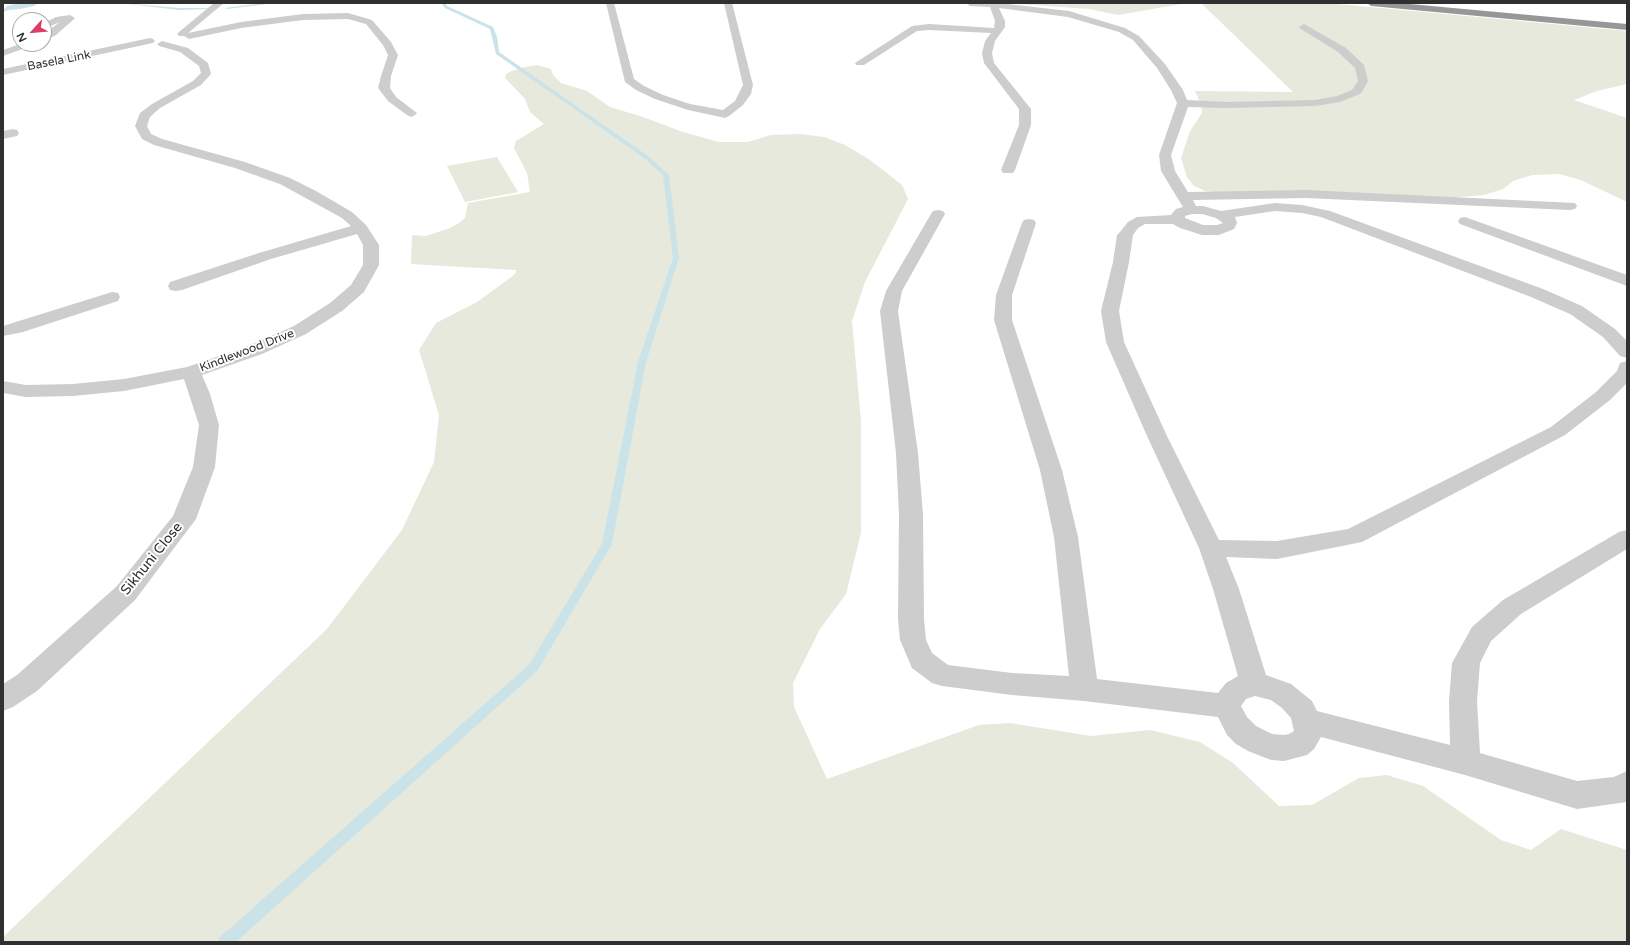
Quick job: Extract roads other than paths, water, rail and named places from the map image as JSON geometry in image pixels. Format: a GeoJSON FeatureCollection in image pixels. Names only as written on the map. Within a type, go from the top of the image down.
{"type":"FeatureCollection","features":[{"type":"Feature","properties":{"kind":"highway"},"geometry":{"type":"LineString","coordinates":[[1371,3],[1627,27]]}},
{"type":"Feature","properties":{"kind":"street"},"geometry":{"type":"LineString","coordinates":[[170,39],[193,24],[220,3]]}},
{"type":"Feature","properties":{"kind":"street"},"geometry":{"type":"LineString","coordinates":[[610,3],[629,80],[640,88],[659,97],[688,107],[725,114],[739,103],[745,94],[748,85],[728,3]]}},
{"type":"Feature","properties":{"kind":"street"},"geometry":{"type":"LineString","coordinates":[[970,3],[1058,12],[1086,18],[1122,30],[1136,38]]}},
{"type":"Feature","properties":{"kind":"street"},"geometry":{"type":"LineString","coordinates":[[993,5],[1000,21],[1000,27],[990,41],[987,53],[989,63],[1015,94],[1025,109],[1025,125],[1008,170]]}},
{"type":"Feature","properties":{"kind":"street"},"geometry":{"type":"LineString","coordinates":[[1025,8],[1081,11],[1112,16]]}},
{"type":"Feature","properties":{"kind":"street"},"geometry":{"type":"LineString","coordinates":[[170,39],[241,25],[303,17],[348,16],[369,22],[388,44],[393,54],[384,88],[392,99],[411,113]]}},
{"type":"Feature","properties":{"kind":"street"},"geometry":{"type":"LineString","coordinates":[[52,22],[59,19],[70,18],[52,34]]}},
{"type":"Feature","properties":{"kind":"street"},"geometry":{"type":"LineString","coordinates":[[1126,21],[1136,38],[1161,66],[1183,103],[1165,155],[1168,171],[1183,196],[1184,215],[1193,228],[1219,230],[1229,226],[1230,223],[1221,215],[1203,210],[1184,215],[1166,219],[1142,220],[1133,224],[1125,235],[1121,262],[1110,312],[1115,342],[1157,436],[1211,548],[1226,589],[1255,685]]}},
{"type":"Feature","properties":{"kind":"street"},"geometry":{"type":"LineString","coordinates":[[860,63],[915,28],[929,27],[996,31]]}},
{"type":"Feature","properties":{"kind":"street"},"geometry":{"type":"LineString","coordinates":[[1183,103],[1276,105],[1315,103],[1340,98],[1356,92],[1363,81],[1360,67],[1342,50],[1304,27]]}},
{"type":"Feature","properties":{"kind":"street","name":"Basela Link"},"geometry":{"type":"LineString","coordinates":[[3,72],[170,39]]}},
{"type":"Feature","properties":{"kind":"street","name":"Kindlewood Drive"},"geometry":{"type":"LineString","coordinates":[[3,387],[26,391],[73,390],[124,385],[191,372],[255,350],[300,330],[336,307],[358,288],[371,265],[371,245],[361,228],[347,215],[311,194],[285,181],[240,165],[158,142],[146,136],[141,126],[144,116],[156,106],[197,83],[206,74],[204,65],[170,39]]}},
{"type":"Feature","properties":{"kind":"street"},"geometry":{"type":"LineString","coordinates":[[1183,196],[1306,194],[1570,206]]}},
{"type":"Feature","properties":{"kind":"street"},"geometry":{"type":"LineString","coordinates":[[1221,215],[1275,207],[1302,209],[1324,214],[1536,293],[1576,310],[1609,333],[1627,352]]}},
{"type":"Feature","properties":{"kind":"street"},"geometry":{"type":"LineString","coordinates":[[938,214],[894,291],[888,310],[907,453],[911,515],[911,619],[913,640],[922,660],[942,675],[1012,684],[1084,689],[1227,706]]}},
{"type":"Feature","properties":{"kind":"street"},"geometry":{"type":"LineString","coordinates":[[1465,221],[1627,281]]}},
{"type":"Feature","properties":{"kind":"street"},"geometry":{"type":"LineString","coordinates":[[1029,223],[1004,295],[1003,320],[1051,470],[1066,537],[1084,689]]}},
{"type":"Feature","properties":{"kind":"street"},"geometry":{"type":"LineString","coordinates":[[176,286],[265,256],[361,228]]}},
{"type":"Feature","properties":{"kind":"street"},"geometry":{"type":"LineString","coordinates":[[3,331],[17,328],[112,297]]}},
{"type":"Feature","properties":{"kind":"street"},"geometry":{"type":"LineString","coordinates":[[1211,548],[1277,550],[1354,536],[1558,431],[1603,396],[1626,373],[1627,367]]}},
{"type":"Feature","properties":{"kind":"street","name":"Sikhuni Close"},"geometry":{"type":"LineString","coordinates":[[3,699],[26,683],[126,593],[184,519],[204,467],[209,425],[200,394],[191,372]]}},
{"type":"Feature","properties":{"kind":"street"},"geometry":{"type":"LineString","coordinates":[[1465,762],[1463,702],[1466,663],[1481,634],[1512,607],[1627,538]]}},
{"type":"Feature","properties":{"kind":"street"},"geometry":{"type":"LineString","coordinates":[[1255,685],[1267,687],[1280,692],[1292,700],[1302,710],[1308,721],[1309,732],[1304,740],[1296,746],[1284,748],[1271,747],[1246,735],[1237,726],[1227,706],[1230,698],[1236,691],[1244,686],[1255,685]]}},
{"type":"Feature","properties":{"kind":"street"},"geometry":{"type":"LineString","coordinates":[[1308,721],[1465,762],[1578,795],[1622,790],[1627,785]]}},
{"type":"Feature","properties":{"kind":"water"},"geometry":{"type":"Polygon","coordinates":[[[19,3],[37,4],[20,9],[4,9],[7,6],[19,3]]]}},
{"type":"Feature","properties":{"kind":"waterway"},"geometry":{"type":"LineString","coordinates":[[3,11],[29,3]]}},
{"type":"Feature","properties":{"kind":"waterway"},"geometry":{"type":"LineString","coordinates":[[122,3],[179,9],[206,9]]}},
{"type":"Feature","properties":{"kind":"waterway"},"geometry":{"type":"LineString","coordinates":[[227,8],[273,3]]}},
{"type":"Feature","properties":{"kind":"waterway"},"geometry":{"type":"LineString","coordinates":[[225,942],[533,668],[607,544],[642,362],[676,258],[666,175],[646,157],[497,53],[492,28],[446,7],[443,3]]}}]}
